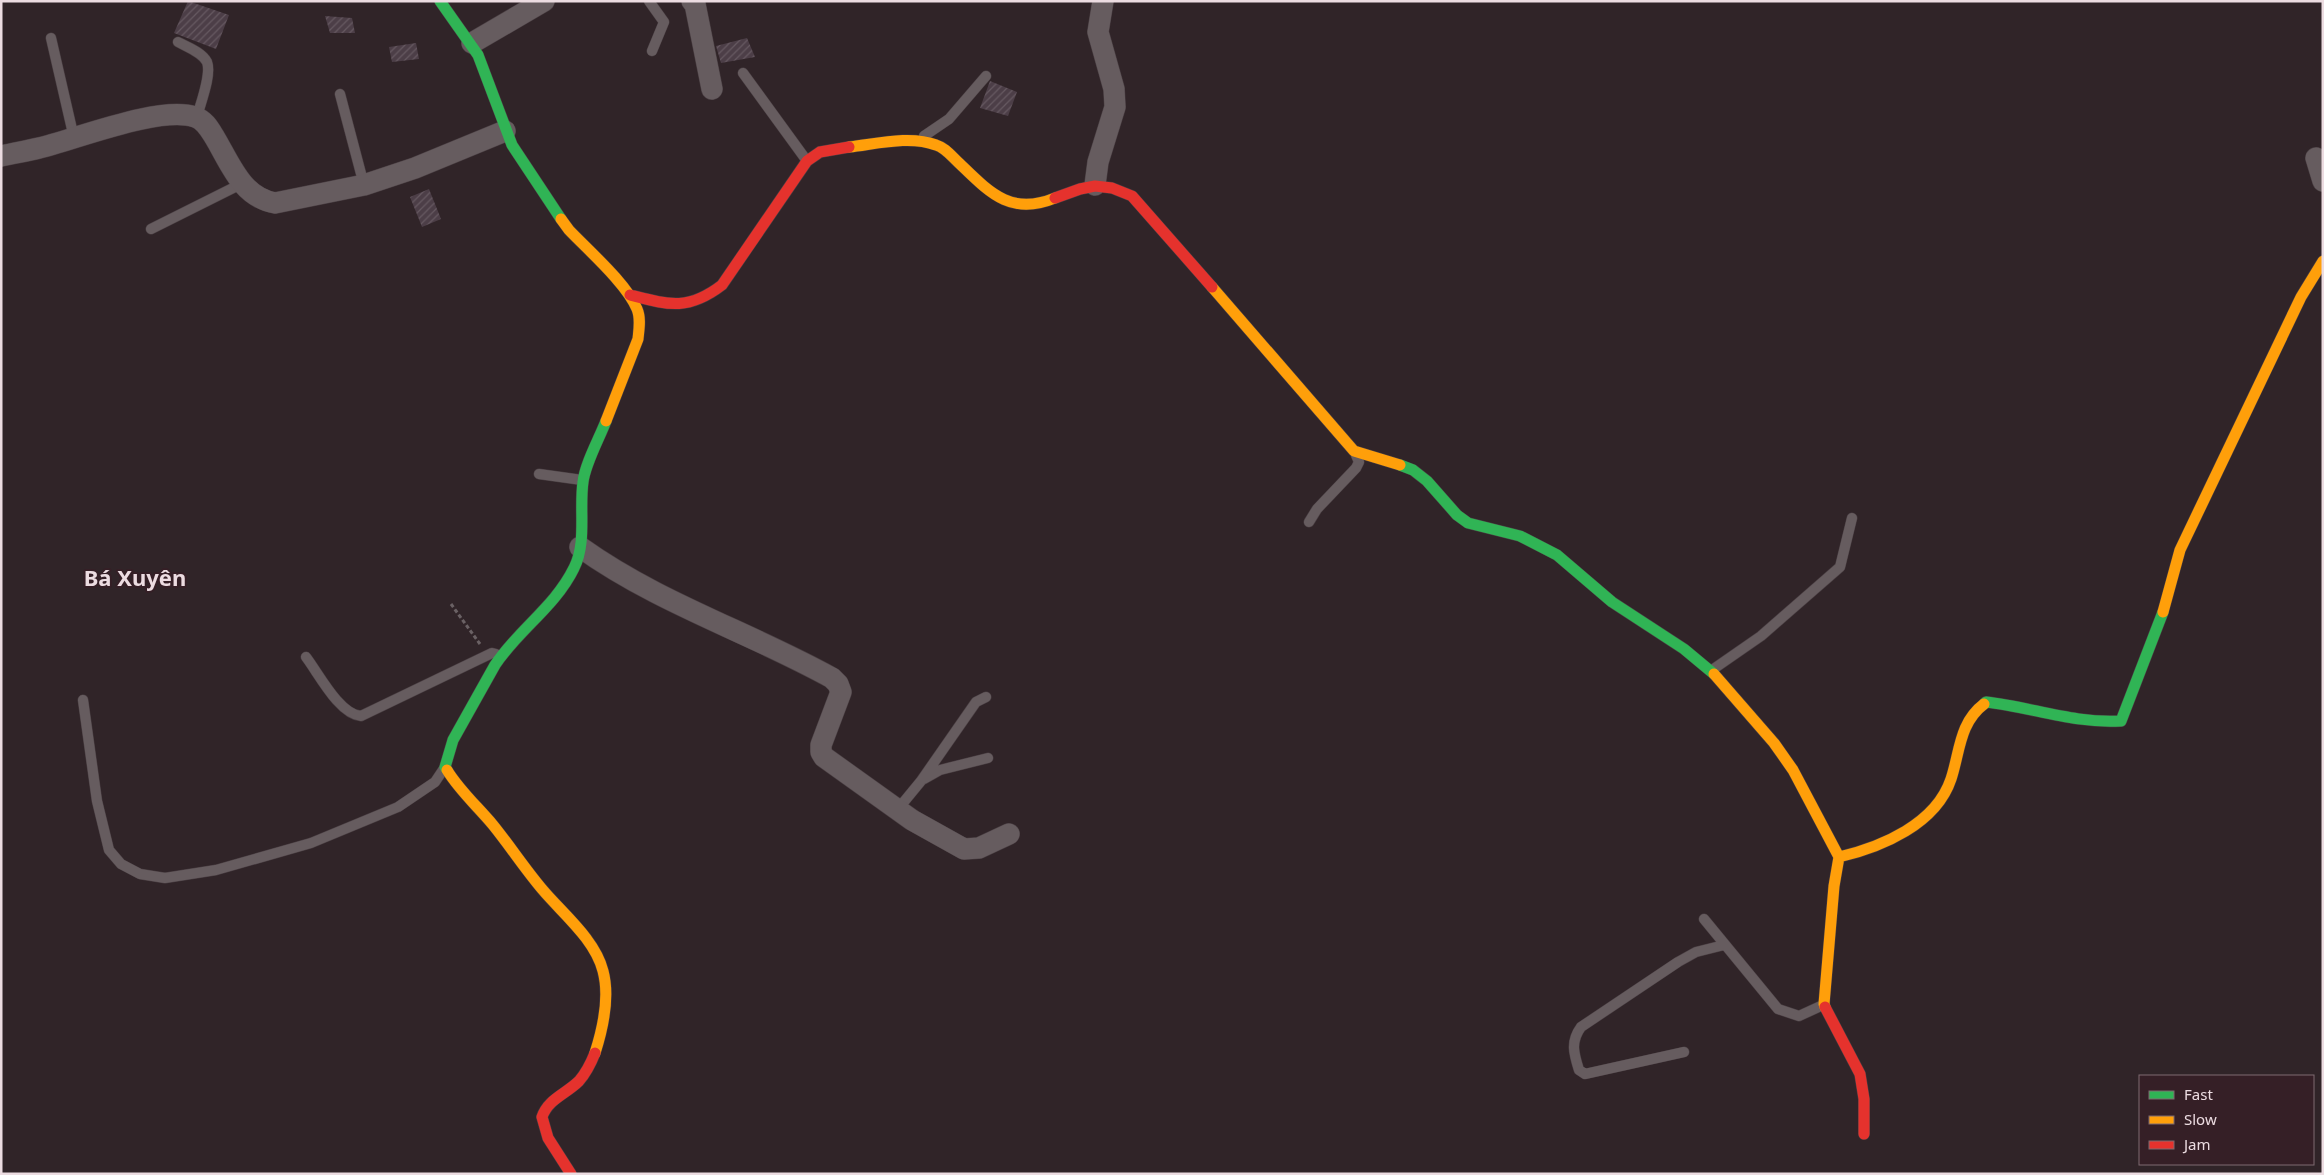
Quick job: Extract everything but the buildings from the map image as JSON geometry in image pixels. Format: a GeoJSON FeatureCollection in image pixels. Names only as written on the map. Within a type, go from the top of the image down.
{"type":"FeatureCollection","features":[{"type":"Feature","properties":{"kind":"street"},"geometry":{"type":"LineString","coordinates":[[440,1],[472,43],[505,131],[569,230],[630,295],[638,310],[640,325],[638,339],[583,480],[580,547],[575,567],[567,584],[556,598],[497,654],[453,740],[445,767],[594,951],[603,969],[606,985],[606,1002],[594,1058],[580,1081],[546,1107],[542,1116],[542,1126],[571,1174]]}},
{"type":"Feature","properties":{"kind":"street"},"geometry":{"type":"LineString","coordinates":[[472,43],[544,1]]}},
{"type":"Feature","properties":{"kind":"street"},"geometry":{"type":"LineString","coordinates":[[692,1],[695,4],[712,90]]}},
{"type":"Feature","properties":{"kind":"street"},"geometry":{"type":"LineString","coordinates":[[1095,184],[1098,162],[1115,107],[1114,89],[1098,32],[1097,3]]}},
{"type":"Feature","properties":{"kind":"street"},"geometry":{"type":"LineString","coordinates":[[1,156],[157,115],[180,113],[197,117],[208,126],[248,192],[261,200],[274,203],[364,185],[415,168],[505,131]]}},
{"type":"Feature","properties":{"kind":"street"},"geometry":{"type":"LineString","coordinates":[[630,295],[668,305],[688,304],[707,298],[722,285],[807,161],[820,152],[836,148],[917,140],[943,148],[984,188],[1011,203],[1032,206],[1080,187],[1095,184],[1118,189],[1132,196],[1354,451],[1413,470],[1427,481],[1457,515],[1468,523],[1520,536],[1557,555],[1612,602],[1684,650],[1711,671],[1774,743],[1793,770],[1839,856],[1834,886],[1824,1004],[1830,1019],[1858,1067],[1865,1103],[1864,1134]]}},
{"type":"Feature","properties":{"kind":"street"},"geometry":{"type":"LineString","coordinates":[[2316,158],[2323,181]]}},
{"type":"Feature","properties":{"kind":"street"},"geometry":{"type":"LineString","coordinates":[[1839,856],[1859,853],[1898,835],[1928,814],[1946,792],[1955,770],[1962,734],[1971,714],[1986,702],[2010,703],[2092,720],[2112,722],[2120,720],[2158,625],[2180,550],[2302,297],[2323,261]]}},
{"type":"Feature","properties":{"kind":"street"},"geometry":{"type":"LineString","coordinates":[[580,547],[636,583],[696,614],[832,678],[838,684],[841,692],[821,745],[821,752],[824,757],[912,820],[964,849],[979,848],[1009,834]]}},
{"type":"Feature","properties":{"kind":"lane"},"geometry":{"type":"LineString","coordinates":[[649,1],[664,22],[652,51]]}},
{"type":"Feature","properties":{"kind":"lane"},"geometry":{"type":"LineString","coordinates":[[51,38],[74,138]]}},
{"type":"Feature","properties":{"kind":"lane"},"geometry":{"type":"LineString","coordinates":[[178,42],[198,53],[206,62],[208,74],[197,117]]}},
{"type":"Feature","properties":{"kind":"lane"},"geometry":{"type":"LineString","coordinates":[[743,72],[807,161]]}},
{"type":"Feature","properties":{"kind":"lane"},"geometry":{"type":"LineString","coordinates":[[917,140],[949,119],[986,76]]}},
{"type":"Feature","properties":{"kind":"lane"},"geometry":{"type":"LineString","coordinates":[[340,94],[364,185]]}},
{"type":"Feature","properties":{"kind":"lane"},"geometry":{"type":"LineString","coordinates":[[151,229],[242,183]]}},
{"type":"Feature","properties":{"kind":"lane"},"geometry":{"type":"LineString","coordinates":[[1309,522],[1322,503],[1356,468],[1358,462],[1354,451]]}},
{"type":"Feature","properties":{"kind":"lane"},"geometry":{"type":"LineString","coordinates":[[539,474],[583,480]]}},
{"type":"Feature","properties":{"kind":"lane"},"geometry":{"type":"LineString","coordinates":[[1711,671],[1761,636],[1840,567],[1852,518]]}},
{"type":"Feature","properties":{"kind":"lane"},"geometry":{"type":"LineString","coordinates":[[306,657],[342,707],[353,715],[361,716],[497,654]]}},
{"type":"Feature","properties":{"kind":"lane"},"geometry":{"type":"LineString","coordinates":[[898,809],[921,781],[976,702],[986,697]]}},
{"type":"Feature","properties":{"kind":"lane"},"geometry":{"type":"LineString","coordinates":[[83,700],[97,801],[109,850],[121,864],[140,874],[165,878],[216,870],[311,843],[398,808],[435,782],[445,767]]}},
{"type":"Feature","properties":{"kind":"lane"},"geometry":{"type":"LineString","coordinates":[[921,781],[940,770],[988,758]]}},
{"type":"Feature","properties":{"kind":"lane"},"geometry":{"type":"LineString","coordinates":[[1704,919],[1778,1009],[1799,1016],[1824,1004]]}},
{"type":"Feature","properties":{"kind":"lane"},"geometry":{"type":"LineString","coordinates":[[1684,1052],[1585,1074],[1579,1070],[1573,1049],[1574,1036],[1580,1027],[1678,962],[1696,952],[1724,945]]}},
{"type":"Feature","properties":{"kind":"path"},"geometry":{"type":"LineString","coordinates":[[451,604],[479,643],[497,654]]}},
{"type":"Feature","properties":{"kind":"traffic: fast"},"geometry":{"type":"LineString","coordinates":[[440,1],[478,55],[512,145],[561,219]]}},
{"type":"Feature","properties":{"kind":"traffic: fast"},"geometry":{"type":"LineString","coordinates":[[447,770],[445,767],[453,740],[495,665],[504,652],[557,595],[574,568],[582,537],[584,475],[606,421]]}},
{"type":"Feature","properties":{"kind":"traffic: fast"},"geometry":{"type":"LineString","coordinates":[[1400,465],[1413,470],[1427,481],[1457,515],[1468,523],[1520,536],[1557,555],[1612,602],[1684,649],[1714,674]]}},
{"type":"Feature","properties":{"kind":"traffic: fast"},"geometry":{"type":"LineString","coordinates":[[1984,704],[1986,702],[2003,704],[2070,718],[2121,721],[2163,612]]}},
{"type":"Feature","properties":{"kind":"traffic: slow"},"geometry":{"type":"LineString","coordinates":[[849,147],[904,140],[926,142],[946,150],[981,184],[1002,199],[1026,204],[1040,203],[1055,198]]}},
{"type":"Feature","properties":{"kind":"traffic: slow"},"geometry":{"type":"LineString","coordinates":[[561,219],[569,230],[625,289],[632,299],[639,316],[638,339],[606,421]]}},
{"type":"Feature","properties":{"kind":"traffic: slow"},"geometry":{"type":"LineString","coordinates":[[2163,612],[2180,550],[2301,297],[2323,261]]}},
{"type":"Feature","properties":{"kind":"traffic: slow"},"geometry":{"type":"LineString","coordinates":[[1212,287],[1354,451],[1400,465]]}},
{"type":"Feature","properties":{"kind":"traffic: slow"},"geometry":{"type":"LineString","coordinates":[[1714,674],[1774,743],[1793,770],[1839,857],[1834,886],[1825,1007]]}},
{"type":"Feature","properties":{"kind":"traffic: slow"},"geometry":{"type":"LineString","coordinates":[[1839,857],[1856,853],[1889,840],[1920,821],[1933,809],[1944,795],[1951,779],[1965,729],[1976,712],[1984,704]]}},
{"type":"Feature","properties":{"kind":"traffic: slow"},"geometry":{"type":"LineString","coordinates":[[447,770],[493,825],[542,889],[577,927],[599,959],[605,981],[606,1002],[601,1033],[595,1053]]}},
{"type":"Feature","properties":{"kind":"traffic: jam"},"geometry":{"type":"LineString","coordinates":[[630,295],[678,304],[699,299],[722,285],[807,161],[820,152],[849,147]]}},
{"type":"Feature","properties":{"kind":"traffic: jam"},"geometry":{"type":"LineString","coordinates":[[1055,198],[1095,186],[1112,188],[1132,196],[1212,287]]}},
{"type":"Feature","properties":{"kind":"traffic: jam"},"geometry":{"type":"LineString","coordinates":[[1825,1007],[1860,1074],[1864,1099],[1864,1134]]}},
{"type":"Feature","properties":{"kind":"traffic: jam"},"geometry":{"type":"LineString","coordinates":[[571,1174],[548,1138],[542,1117],[548,1106],[574,1086],[584,1075],[595,1053]]}},
{"type":"Feature","properties":{"kind":"district","name":"Bá Xuyên"},"geometry":{"type":"Point","coordinates":[135,577]}}]}
